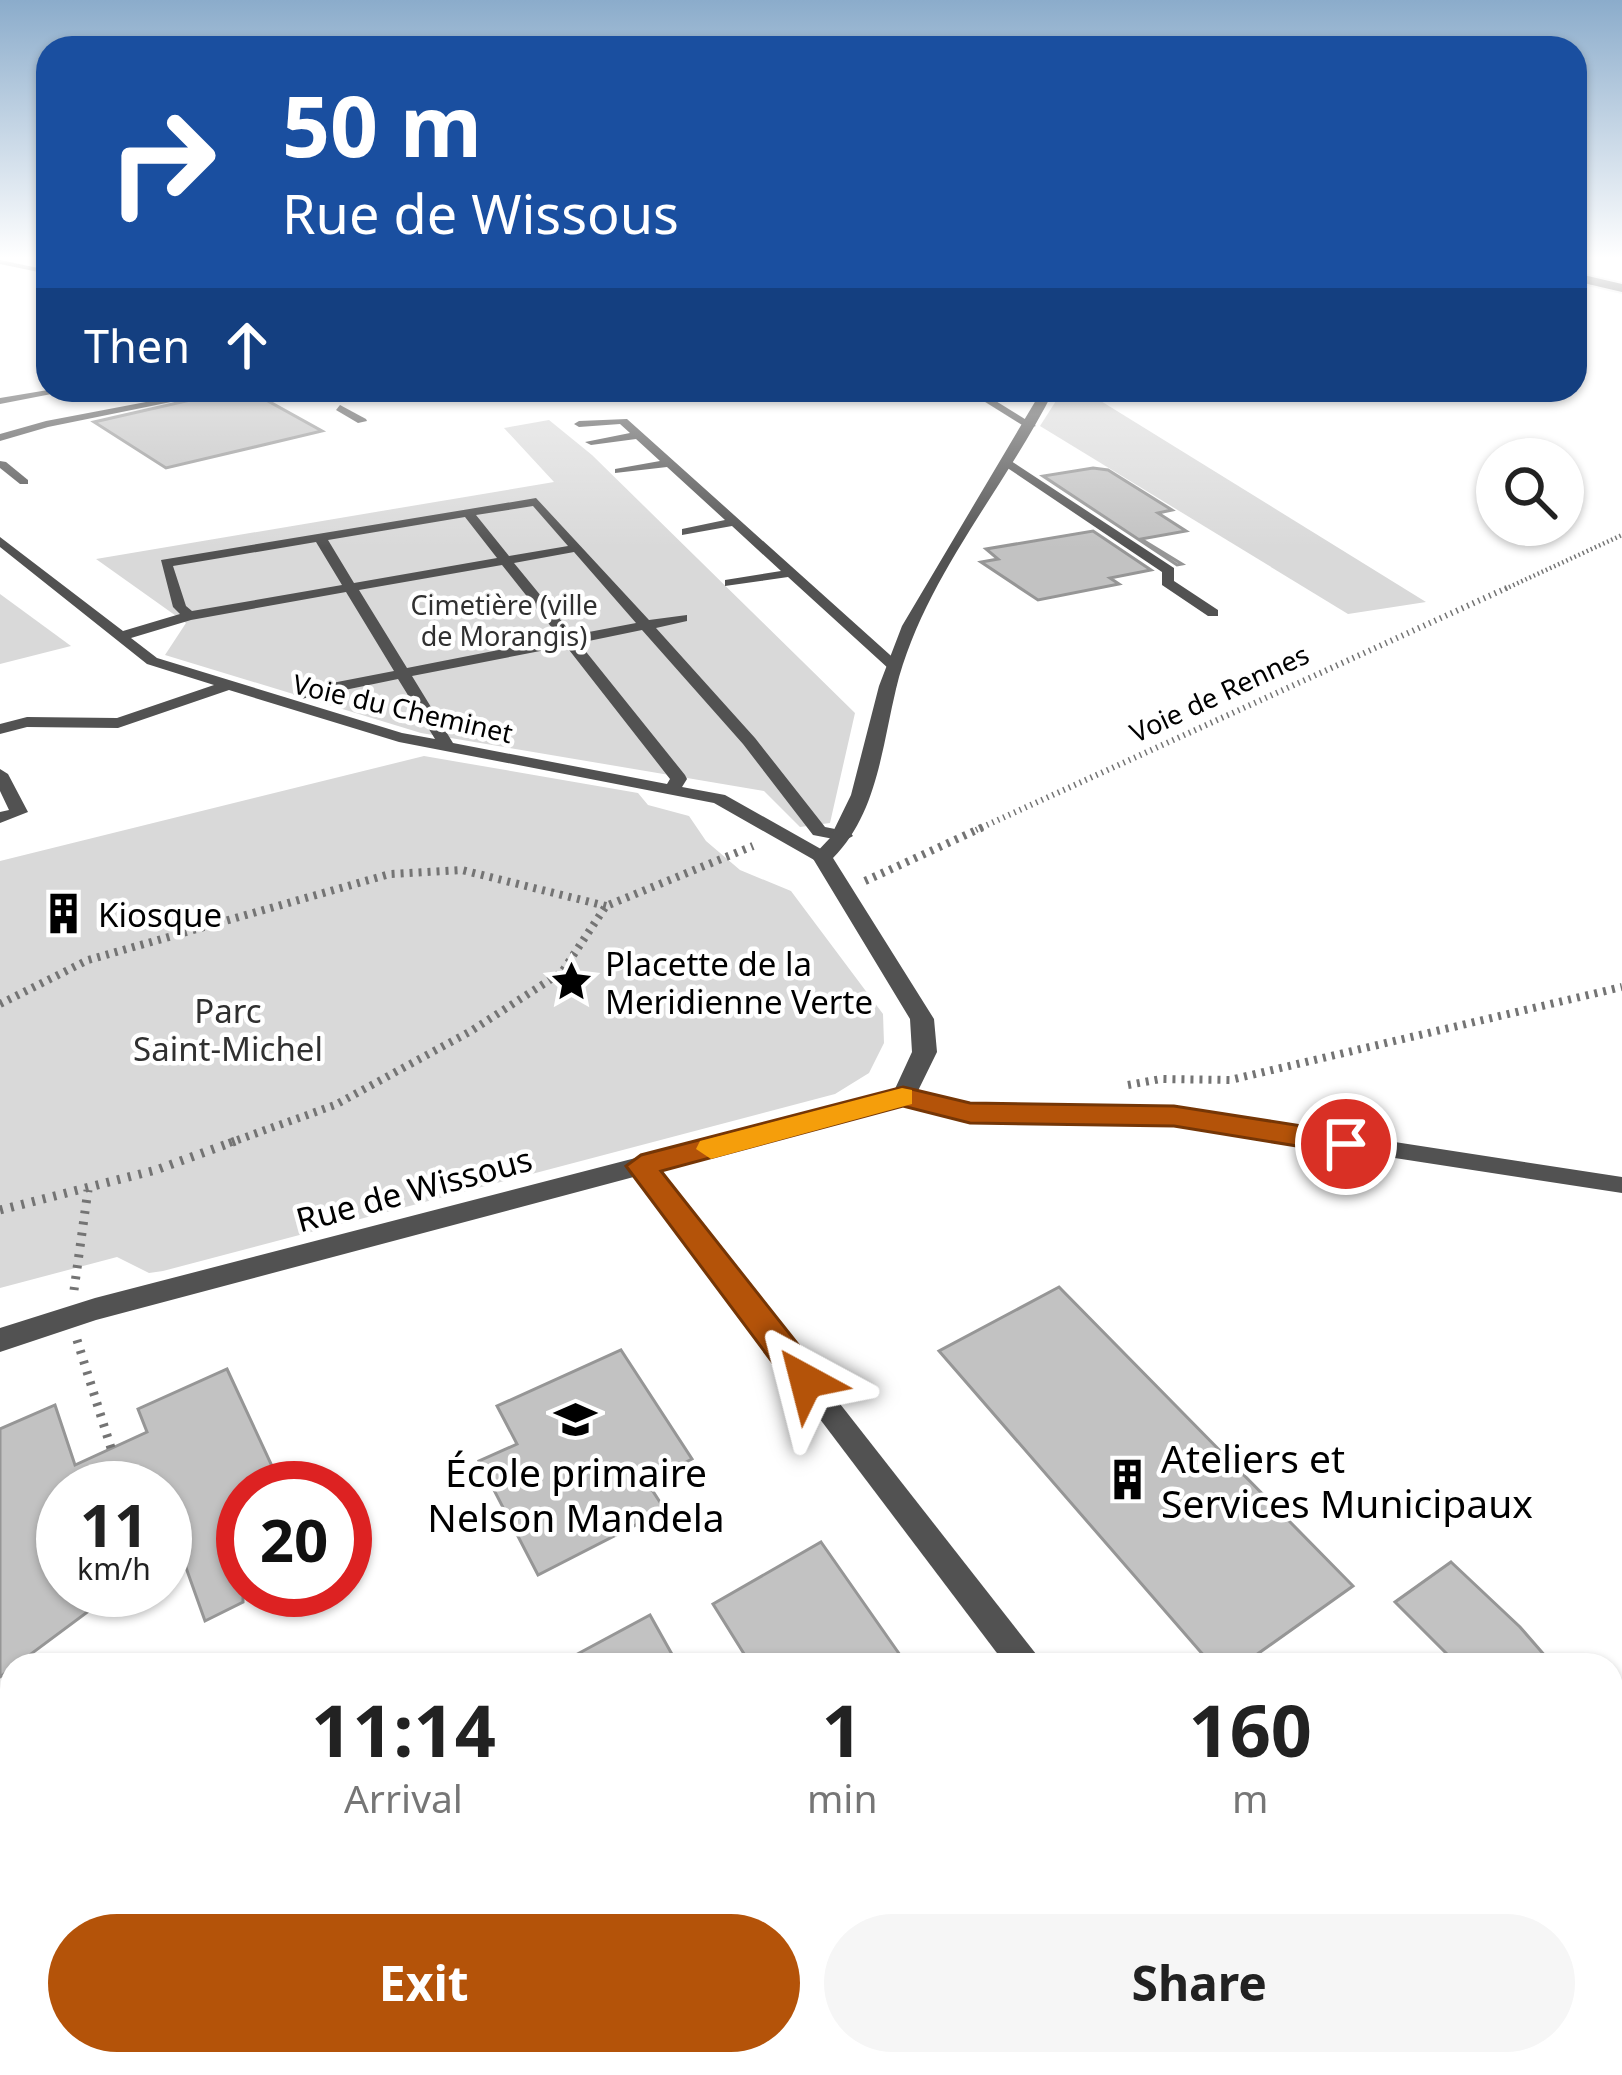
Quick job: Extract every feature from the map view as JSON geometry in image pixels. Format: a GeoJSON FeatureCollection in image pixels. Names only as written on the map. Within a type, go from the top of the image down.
{"type":"FeatureCollection","features":[{"type":"Feature","properties":{"kind":"street"},"geometry":{"type":"LineString","coordinates":[[903,1097],[924,1059],[926,1031],[914,1001],[833,888],[822,857],[844,836],[894,666],[948,552],[1042,402]]}},
{"type":"Feature","properties":{"kind":"street","name":"Rue de Wissous"},"geometry":{"type":"LineString","coordinates":[[0,1340],[72,1316],[903,1097]]}},
{"type":"Feature","properties":{"kind":"lane"},"geometry":{"type":"LineString","coordinates":[[0,401],[36,395]]}},
{"type":"Feature","properties":{"kind":"lane"},"geometry":{"type":"LineString","coordinates":[[0,438],[46,424],[162,402]]}},
{"type":"Feature","properties":{"kind":"lane"},"geometry":{"type":"LineString","coordinates":[[991,402],[1031,426]]}},
{"type":"Feature","properties":{"kind":"lane"},"geometry":{"type":"LineString","coordinates":[[340,408],[362,421]]}},
{"type":"Feature","properties":{"kind":"lane"},"geometry":{"type":"LineString","coordinates":[[579,424],[623,421],[894,666]]}},
{"type":"Feature","properties":{"kind":"lane"},"geometry":{"type":"LineString","coordinates":[[591,442],[638,435]]}},
{"type":"Feature","properties":{"kind":"lane"},"geometry":{"type":"LineString","coordinates":[[619,471],[668,463]]}},
{"type":"Feature","properties":{"kind":"lane"},"geometry":{"type":"LineString","coordinates":[[1007,463],[1168,571],[1167,582],[1213,613]]}},
{"type":"Feature","properties":{"kind":"lane"},"geometry":{"type":"LineString","coordinates":[[2,464],[24,482]]}},
{"type":"Feature","properties":{"kind":"lane"},"geometry":{"type":"LineString","coordinates":[[189,616],[180,608],[166,563],[536,502],[749,740],[818,831],[844,836]]}},
{"type":"Feature","properties":{"kind":"lane"},"geometry":{"type":"LineString","coordinates":[[468,513],[679,779],[672,788]]}},
{"type":"Feature","properties":{"kind":"lane"},"geometry":{"type":"LineString","coordinates":[[686,532],[734,522]]}},
{"type":"Feature","properties":{"kind":"lane"},"geometry":{"type":"LineString","coordinates":[[320,538],[399,675],[448,748]]}},
{"type":"Feature","properties":{"kind":"lane","name":"Voie du Cheminet"},"geometry":{"type":"LineString","coordinates":[[0,542],[152,661],[448,748],[672,788],[734,804],[777,836],[822,857]]}},
{"type":"Feature","properties":{"kind":"lane"},"geometry":{"type":"LineString","coordinates":[[122,636],[189,616],[577,548]]}},
{"type":"Feature","properties":{"kind":"lane"},"geometry":{"type":"LineString","coordinates":[[730,583],[791,573]]}},
{"type":"Feature","properties":{"kind":"lane"},"geometry":{"type":"LineString","coordinates":[[302,694],[682,618]]}},
{"type":"Feature","properties":{"kind":"lane"},"geometry":{"type":"LineString","coordinates":[[0,729],[27,722],[118,723],[226,686]]}},
{"type":"Feature","properties":{"kind":"lane"},"geometry":{"type":"LineString","coordinates":[[0,774],[20,812],[0,818]]}},
{"type":"Feature","properties":{"kind":"lane"},"geometry":{"type":"LineString","coordinates":[[903,1097],[970,1113],[1174,1116],[1622,1185]]}},
{"type":"Feature","properties":{"kind":"lane"},"geometry":{"type":"LineString","coordinates":[[641,1166],[1016,1653]]}},
{"type":"Feature","properties":{"kind":"path","name":"Voie de Rennes"},"geometry":{"type":"LineString","coordinates":[[833,888],[870,880],[935,852],[1234,708],[1622,535]]}},
{"type":"Feature","properties":{"kind":"path"},"geometry":{"type":"LineString","coordinates":[[0,1210],[88,1190],[335,1105],[471,1031],[562,972],[606,906],[777,836]]}},
{"type":"Feature","properties":{"kind":"path"},"geometry":{"type":"LineString","coordinates":[[0,1004],[88,960],[390,874],[462,870],[606,906]]}},
{"type":"Feature","properties":{"kind":"path"},"geometry":{"type":"LineString","coordinates":[[1120,1087],[1162,1079],[1230,1080],[1622,987]]}},
{"type":"Feature","properties":{"kind":"path"},"geometry":{"type":"LineString","coordinates":[[88,1190],[72,1316],[111,1448]]}},
{"type":"Feature","properties":{"kind":"green space"},"geometry":{"type":"Polygon","coordinates":[[[1055,402],[1102,402],[1426,602],[1348,614],[1040,426],[1055,402]]]}},
{"type":"Feature","properties":{"kind":"green space","name":"Cimetière (ville de Morangis)"},"geometry":{"type":"Polygon","coordinates":[[[549,420],[592,455],[855,713],[830,823],[800,827],[764,791],[421,733],[165,655],[186,623],[96,559],[554,482],[504,428],[549,420]]]}},
{"type":"Feature","properties":{"kind":"green space"},"geometry":{"type":"Polygon","coordinates":[[[0,594],[71,646],[0,664],[0,594]]]}},
{"type":"Feature","properties":{"kind":"green space","name":"Parc Saint-Michel"},"geometry":{"type":"Polygon","coordinates":[[[424,756],[638,793],[648,805],[689,816],[706,841],[740,870],[791,891],[883,1014],[884,1043],[869,1073],[835,1094],[163,1271],[149,1273],[117,1257],[0,1288],[0,861],[424,756]]]}},
{"type":"Feature","properties":{"kind":"building"},"geometry":{"type":"Polygon","coordinates":[[[182,402],[270,402],[322,431],[166,468],[94,422],[182,402]]]}},
{"type":"Feature","properties":{"kind":"building"},"geometry":{"type":"Polygon","coordinates":[[[1108,470],[1172,510],[1158,513],[1186,531],[1141,539],[1182,564],[1177,565],[1043,476],[1108,470]]]}},
{"type":"Feature","properties":{"kind":"building"},"geometry":{"type":"Polygon","coordinates":[[[1093,531],[1151,570],[1110,578],[1119,584],[1038,600],[981,562],[998,559],[986,549],[1093,531]]]}},
{"type":"Feature","properties":{"kind":"building","name":"Ateliers et Services Municipaux"},"geometry":{"type":"Polygon","coordinates":[[[1059,1287],[1353,1586],[1259,1653],[1202,1653],[939,1351],[1059,1287]]]}},
{"type":"Feature","properties":{"kind":"building"},"geometry":{"type":"Polygon","coordinates":[[[621,1350],[692,1459],[647,1482],[665,1510],[538,1575],[479,1461],[517,1444],[497,1406],[621,1350]]]}},
{"type":"Feature","properties":{"kind":"building"},"geometry":{"type":"Polygon","coordinates":[[[227,1369],[270,1461],[216,1461],[216,1616],[205,1621],[192,1584],[192,1461],[84,1461],[147,1432],[138,1409],[227,1369]]]}},
{"type":"Feature","properties":{"kind":"building"},"geometry":{"type":"Polygon","coordinates":[[[55,1405],[74,1461],[36,1461],[36,1617],[81,1617],[32,1653],[0,1653],[0,1429],[55,1405]]]}},
{"type":"Feature","properties":{"kind":"building"},"geometry":{"type":"Polygon","coordinates":[[[821,1542],[899,1653],[744,1653],[713,1604],[821,1542]]]}},
{"type":"Feature","properties":{"kind":"building"},"geometry":{"type":"Polygon","coordinates":[[[1451,1562],[1543,1653],[1446,1653],[1395,1602],[1451,1562]]]}},
{"type":"Feature","properties":{"kind":"building"},"geometry":{"type":"Polygon","coordinates":[[[650,1615],[671,1653],[579,1653],[650,1615]]]}},
{"type":"Feature","properties":{"kind":"slow traffic"},"geometry":{"type":"LineString","coordinates":[[711,1149],[902,1097]]}},
{"type":"Feature","properties":{"kind":"place","name":"Kiosque"},"geometry":{"type":"Point","coordinates":[64,914]}},
{"type":"Feature","properties":{"kind":"place","name":"Placette de la Meridienne Verte"},"geometry":{"type":"Point","coordinates":[571,982]}},
{"type":"Feature","properties":{"kind":"place","name":"École primaire Nelson Mandela"},"geometry":{"type":"Point","coordinates":[576,1419]}},
{"type":"Feature","properties":{"kind":"place","name":"Ateliers et Services Municipaux"},"geometry":{"type":"Point","coordinates":[1127,1479]}},
{"type":"Feature","properties":{"kind":"route"},"geometry":{"type":"LineString","coordinates":[[806,1381],[641,1166],[903,1097],[970,1113],[1174,1116],[1346,1144]]}}]}
